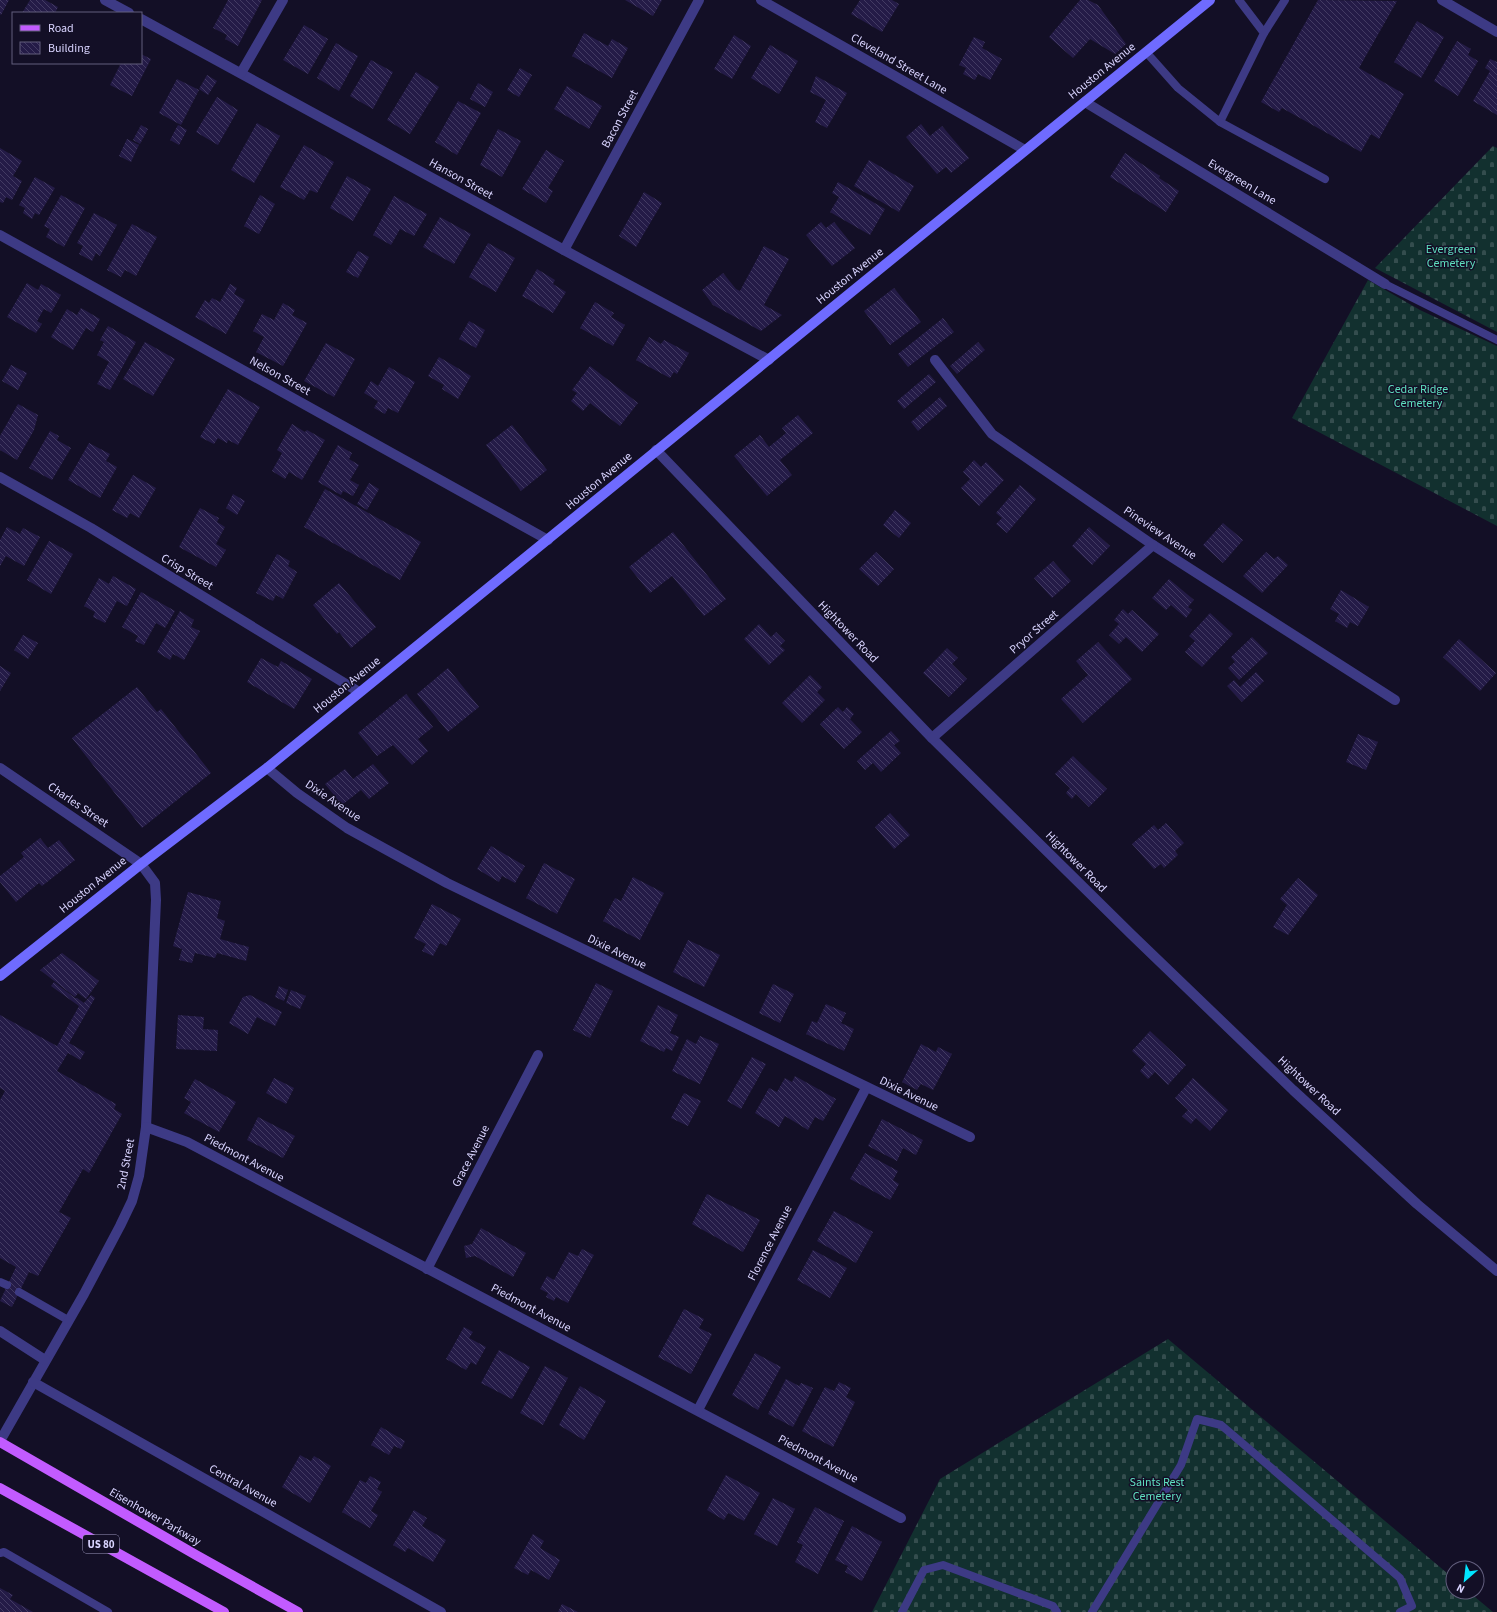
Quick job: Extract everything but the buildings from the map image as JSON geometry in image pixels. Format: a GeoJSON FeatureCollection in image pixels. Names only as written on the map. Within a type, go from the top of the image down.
{"type":"FeatureCollection","features":[{"type":"Feature","properties":{"kind":"main road","name":"Eisenhower Parkway"},"geometry":{"type":"LineString","coordinates":[[0,1442],[298,1612]]}},
{"type":"Feature","properties":{"kind":"main road","name":"US 80"},"geometry":{"type":"LineString","coordinates":[[0,1488],[224,1612]]}},
{"type":"Feature","properties":{"kind":"street"},"geometry":{"type":"LineString","coordinates":[[105,0],[127,12]]}},
{"type":"Feature","properties":{"kind":"street"},"geometry":{"type":"LineString","coordinates":[[241,73],[283,0]]}},
{"type":"Feature","properties":{"kind":"street","name":"Bacon Street"},"geometry":{"type":"LineString","coordinates":[[564,250],[699,0]]}},
{"type":"Feature","properties":{"kind":"street","name":"Cleveland Street Lane"},"geometry":{"type":"LineString","coordinates":[[761,0],[1025,150]]}},
{"type":"Feature","properties":{"kind":"street","name":"Houston Avenue"},"geometry":{"type":"LineString","coordinates":[[0,976],[141,864],[267,768],[1210,0]]}},
{"type":"Feature","properties":{"kind":"street"},"geometry":{"type":"LineString","coordinates":[[1442,0],[1497,32]]}},
{"type":"Feature","properties":{"kind":"street","name":"Hanson Street"},"geometry":{"type":"LineString","coordinates":[[142,21],[769,360]]}},
{"type":"Feature","properties":{"kind":"street","name":"Evergreen Lane"},"geometry":{"type":"LineString","coordinates":[[1085,102],[1385,284]]}},
{"type":"Feature","properties":{"kind":"street","name":"Nelson Street"},"geometry":{"type":"LineString","coordinates":[[0,234],[548,540]]}},
{"type":"Feature","properties":{"kind":"street","name":"Pineview Avenue"},"geometry":{"type":"LineString","coordinates":[[935,360],[992,434],[1153,545],[1395,700]]}},
{"type":"Feature","properties":{"kind":"street","name":"Hightower Road"},"geometry":{"type":"LineString","coordinates":[[656,450],[932,738],[1132,935],[1293,1090],[1416,1204],[1497,1271]]}},
{"type":"Feature","properties":{"kind":"street","name":"Crisp Street"},"geometry":{"type":"LineString","coordinates":[[0,477],[90,528],[359,692]]}},
{"type":"Feature","properties":{"kind":"street","name":"Pryor Street"},"geometry":{"type":"LineString","coordinates":[[932,738],[1153,545]]}},
{"type":"Feature","properties":{"kind":"street","name":"Charles Street"},"geometry":{"type":"LineString","coordinates":[[0,768],[141,864]]}},
{"type":"Feature","properties":{"kind":"street","name":"Dixie Avenue"},"geometry":{"type":"LineString","coordinates":[[267,768],[297,794],[348,828],[446,883],[970,1138]]}},
{"type":"Feature","properties":{"kind":"street","name":"2nd Street"},"geometry":{"type":"LineString","coordinates":[[0,1442],[120,1226],[132,1201],[139,1176],[146,1127],[156,900],[155,883],[141,864]]}},
{"type":"Feature","properties":{"kind":"street","name":"Grace Avenue"},"geometry":{"type":"LineString","coordinates":[[427,1269],[538,1055]]}},
{"type":"Feature","properties":{"kind":"street","name":"Florence Avenue"},"geometry":{"type":"LineString","coordinates":[[698,1410],[866,1088]]}},
{"type":"Feature","properties":{"kind":"street","name":"Piedmont Avenue"},"geometry":{"type":"LineString","coordinates":[[146,1127],[187,1142],[901,1518]]}},
{"type":"Feature","properties":{"kind":"street"},"geometry":{"type":"LineString","coordinates":[[0,1331],[45,1360]]}},
{"type":"Feature","properties":{"kind":"street","name":"Central Avenue"},"geometry":{"type":"LineString","coordinates":[[33,1382],[441,1612]]}},
{"type":"Feature","properties":{"kind":"lane"},"geometry":{"type":"LineString","coordinates":[[1239,0],[1264,33]]}},
{"type":"Feature","properties":{"kind":"lane"},"geometry":{"type":"LineString","coordinates":[[1220,122],[1264,33],[1285,0]]}},
{"type":"Feature","properties":{"kind":"lane"},"geometry":{"type":"LineString","coordinates":[[1146,52],[1178,88],[1220,122],[1325,179]]}},
{"type":"Feature","properties":{"kind":"lane"},"geometry":{"type":"LineString","coordinates":[[1385,284],[1497,340]]}},
{"type":"Feature","properties":{"kind":"lane"},"geometry":{"type":"LineString","coordinates":[[20,1292],[68,1320]]}},
{"type":"Feature","properties":{"kind":"lane"},"geometry":{"type":"LineString","coordinates":[[1092,1612],[1181,1465],[1197,1419],[1221,1425],[1400,1578],[1412,1606],[1400,1612]]}},
{"type":"Feature","properties":{"kind":"lane"},"geometry":{"type":"LineString","coordinates":[[0,1553],[4,1552],[108,1612]]}},
{"type":"Feature","properties":{"kind":"lane"},"geometry":{"type":"LineString","coordinates":[[902,1612],[924,1570],[943,1565],[1053,1606],[1057,1612]]}},
{"type":"Feature","properties":{"kind":"green space","name":"Evergreen Cemetery"},"geometry":{"type":"Polygon","coordinates":[[[1493,146],[1497,148],[1497,332],[1375,268],[1493,146]]]}},
{"type":"Feature","properties":{"kind":"green space","name":"Cedar Ridge Cemetery"},"geometry":{"type":"Polygon","coordinates":[[[1368,280],[1420,310],[1497,346],[1497,526],[1292,418],[1368,280]]]}},
{"type":"Feature","properties":{"kind":"green space","name":"Saints Rest Cemetery"},"geometry":{"type":"Polygon","coordinates":[[[1168,1339],[1445,1571],[1445,1600],[1479,1600],[1493,1612],[872,1612],[940,1479],[1168,1339]]]}}]}
